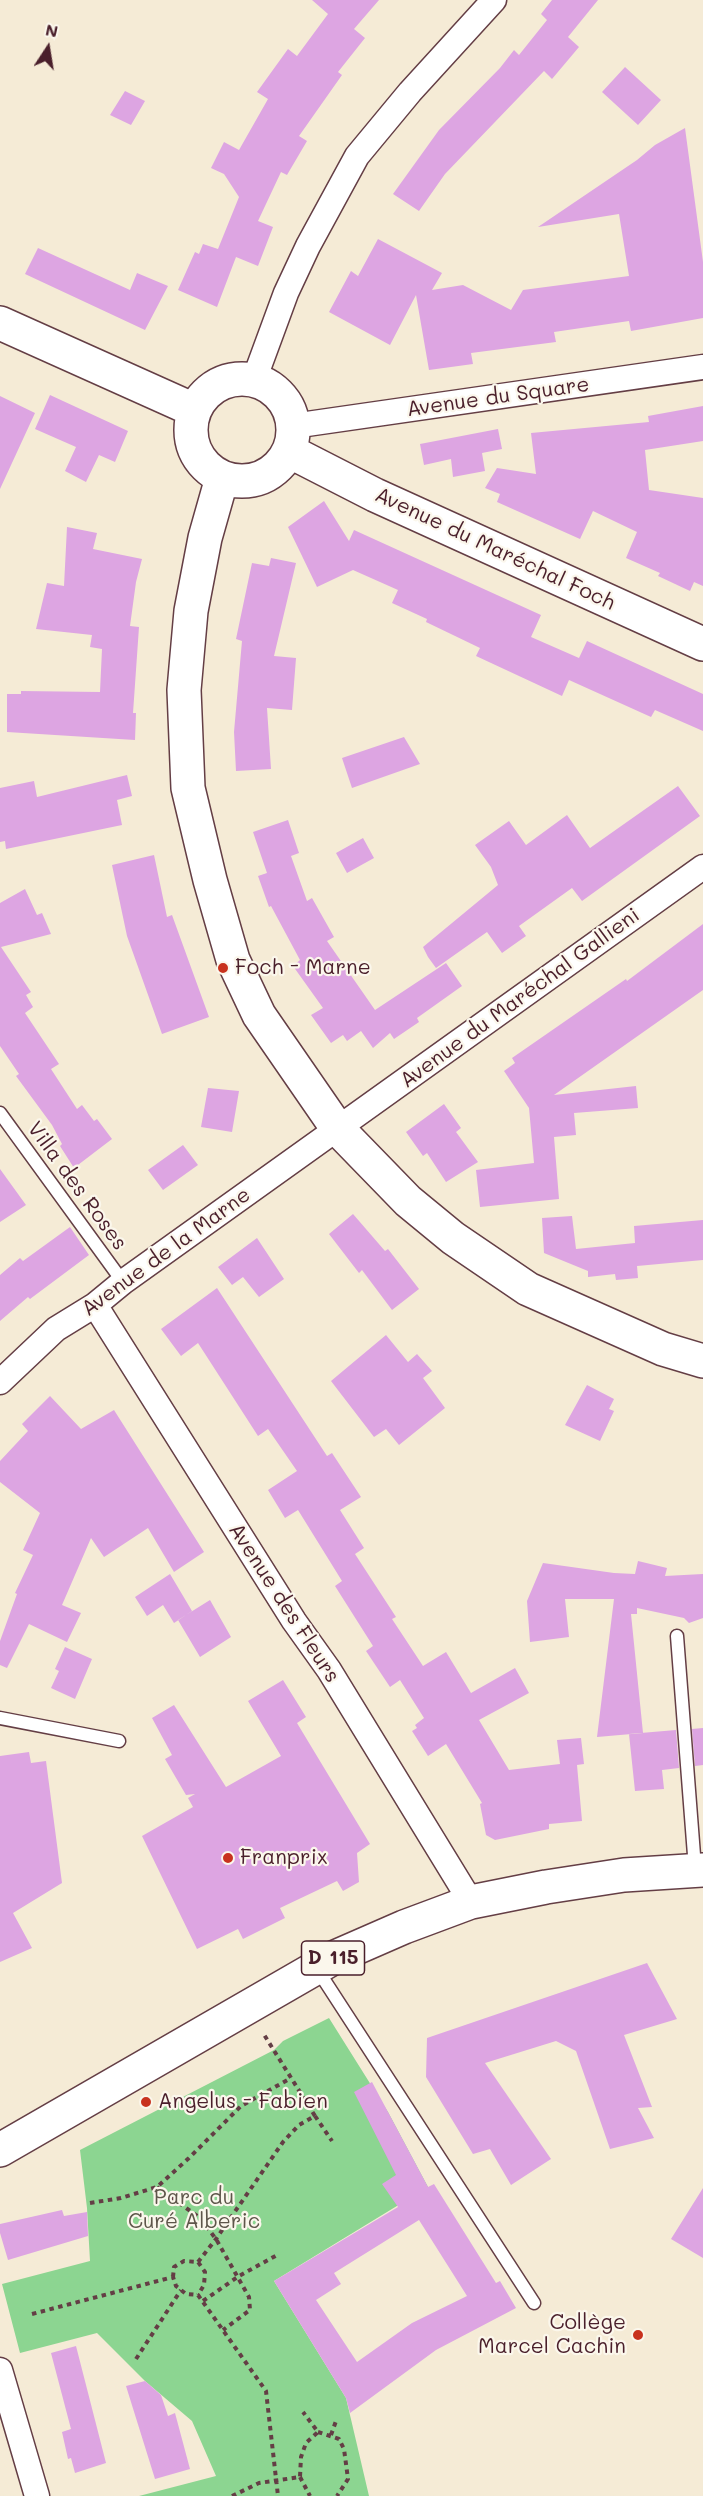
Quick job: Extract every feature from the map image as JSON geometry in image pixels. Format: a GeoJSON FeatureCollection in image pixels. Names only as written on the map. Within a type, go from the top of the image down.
{"type":"FeatureCollection","features":[{"type":"Feature","properties":{"kind":"street"},"geometry":{"type":"LineString","coordinates":[[254,380],[294,274],[357,156],[410,92],[494,0]]}},
{"type":"Feature","properties":{"kind":"street"},"geometry":{"type":"LineString","coordinates":[[0,323],[194,410]]}},
{"type":"Feature","properties":{"kind":"street","name":"Avenue du Square"},"geometry":{"type":"LineString","coordinates":[[291,439],[703,367]]}},
{"type":"Feature","properties":{"kind":"street"},"geometry":{"type":"LineString","coordinates":[[239,378],[254,380],[270,386],[279,394],[291,414],[291,439],[275,469],[256,480],[243,482],[222,478],[209,469],[198,457],[193,447],[191,422],[194,410],[199,401],[214,386],[239,378]]}},
{"type":"Feature","properties":{"kind":"street","name":"Avenue du Maréchal Foch"},"geometry":{"type":"LineString","coordinates":[[291,439],[375,495],[703,644]]}},
{"type":"Feature","properties":{"kind":"street"},"geometry":{"type":"LineString","coordinates":[[222,478],[206,538],[191,611],[184,690],[188,788],[210,880],[233,960],[259,1015],[337,1128],[408,1201],[453,1238],[528,1289],[663,1349],[703,1361]]}},
{"type":"Feature","properties":{"kind":"street","name":"Avenue du Maréchal Gallieni"},"geometry":{"type":"LineString","coordinates":[[337,1128],[703,867]]}},
{"type":"Feature","properties":{"kind":"street","name":"Avenue de la Marne"},"geometry":{"type":"LineString","coordinates":[[0,1382],[56,1329],[95,1305],[123,1282],[337,1128]]}},
{"type":"Feature","properties":{"kind":"street","name":"Avenue des Fleurs"},"geometry":{"type":"LineString","coordinates":[[95,1305],[294,1621],[329,1670],[471,1902]]}},
{"type":"Feature","properties":{"kind":"street","name":"D 115"},"geometry":{"type":"LineString","coordinates":[[0,2150],[333,1958],[404,1927],[471,1902],[546,1887],[624,1875],[699,1870]]}},
{"type":"Feature","properties":{"kind":"street"},"geometry":{"type":"LineString","coordinates":[[0,2370],[37,2496]]}},
{"type":"Feature","properties":{"kind":"lane","name":"Villa des Roses"},"geometry":{"type":"LineString","coordinates":[[0,1113],[123,1282]]}},
{"type":"Feature","properties":{"kind":"lane"},"geometry":{"type":"LineString","coordinates":[[677,1636],[699,1870]]}},
{"type":"Feature","properties":{"kind":"lane"},"geometry":{"type":"LineString","coordinates":[[0,1718],[119,1741]]}},
{"type":"Feature","properties":{"kind":"lane"},"geometry":{"type":"LineString","coordinates":[[316,1968],[354,2030],[534,2303]]}},
{"type":"Feature","properties":{"kind":"path"},"geometry":{"type":"LineString","coordinates":[[247,2008],[332,2141]]}},
{"type":"Feature","properties":{"kind":"path"},"geometry":{"type":"LineString","coordinates":[[90,2204],[121,2198],[157,2187],[241,2106],[291,2078]]}},
{"type":"Feature","properties":{"kind":"path"},"geometry":{"type":"LineString","coordinates":[[198,2262],[283,2142],[299,2125],[315,2116]]}},
{"type":"Feature","properties":{"kind":"path"},"geometry":{"type":"LineString","coordinates":[[157,2187],[200,2218],[239,2276],[249,2297],[250,2310],[223,2330]]}},
{"type":"Feature","properties":{"kind":"path"},"geometry":{"type":"LineString","coordinates":[[203,2301],[239,2276],[279,2254]]}},
{"type":"Feature","properties":{"kind":"path"},"geometry":{"type":"LineString","coordinates":[[198,2262],[184,2261],[174,2267],[173,2277],[176,2286],[186,2294],[198,2295],[266,2391],[278,2496]]}},
{"type":"Feature","properties":{"kind":"path"},"geometry":{"type":"LineString","coordinates":[[198,2262],[205,2272],[204,2284],[198,2295]]}},
{"type":"Feature","properties":{"kind":"path"},"geometry":{"type":"LineString","coordinates":[[32,2314],[173,2277]]}},
{"type":"Feature","properties":{"kind":"path"},"geometry":{"type":"LineString","coordinates":[[136,2359],[181,2290]]}},
{"type":"Feature","properties":{"kind":"path"},"geometry":{"type":"LineString","coordinates":[[303,2412],[318,2432],[339,2439],[344,2449],[348,2479],[337,2496]]}},
{"type":"Feature","properties":{"kind":"path"},"geometry":{"type":"LineString","coordinates":[[331,2435],[336,2421]]}},
{"type":"Feature","properties":{"kind":"path"},"geometry":{"type":"LineString","coordinates":[[310,2496],[300,2477],[301,2457],[306,2443],[318,2432]]}},
{"type":"Feature","properties":{"kind":"path"},"geometry":{"type":"LineString","coordinates":[[232,2496],[259,2483],[300,2477]]}},
{"type":"Feature","properties":{"kind":"green space","name":"Parc du Curé Alberic"},"geometry":{"type":"Polygon","coordinates":[[[329,2018],[388,2112],[428,2187],[274,2281],[346,2398],[369,2496],[139,2496],[216,2476],[192,2421],[145,2381],[97,2333],[20,2353],[2,2284],[90,2261],[80,2150],[274,2050],[283,2041],[329,2018]]]}},
{"type":"Feature","properties":{"kind":"building"},"geometry":{"type":"Polygon","coordinates":[[[312,0],[379,0],[354,29],[365,38],[338,72],[342,75],[299,136],[307,141],[287,175],[281,172],[258,221],[273,227],[258,266],[236,257],[217,307],[178,290],[195,252],[199,254],[203,244],[218,249],[239,197],[224,174],[211,168],[224,142],[239,150],[268,99],[257,92],[288,49],[297,56],[328,14],[312,0]]]}},
{"type":"Feature","properties":{"kind":"building"},"geometry":{"type":"Polygon","coordinates":[[[552,0],[598,0],[568,37],[579,47],[552,79],[544,71],[445,174],[419,211],[393,194],[439,130],[500,68],[514,50],[519,55],[547,20],[541,14],[552,0]]]}},
{"type":"Feature","properties":{"kind":"building"},"geometry":{"type":"Polygon","coordinates":[[[625,67],[661,100],[638,125],[602,92],[625,67]]]}},
{"type":"Feature","properties":{"kind":"building"},"geometry":{"type":"Polygon","coordinates":[[[125,91],[145,101],[131,125],[110,115],[125,91]]]}},
{"type":"Feature","properties":{"kind":"building"},"geometry":{"type":"Polygon","coordinates":[[[685,128],[703,262],[703,318],[631,331],[629,321],[554,332],[556,342],[471,353],[473,364],[429,370],[416,295],[390,345],[329,312],[351,271],[358,276],[378,239],[442,273],[432,290],[463,285],[511,310],[523,290],[629,276],[619,214],[538,227],[637,160],[655,145],[685,128]]]}},
{"type":"Feature","properties":{"kind":"building"},"geometry":{"type":"Polygon","coordinates":[[[38,248],[130,290],[137,273],[168,286],[145,330],[25,274],[38,248]]]}},
{"type":"Feature","properties":{"kind":"building"},"geometry":{"type":"Polygon","coordinates":[[[50,395],[128,431],[115,462],[99,455],[86,482],[65,471],[76,447],[35,429],[50,395]]]}},
{"type":"Feature","properties":{"kind":"building"},"geometry":{"type":"Polygon","coordinates":[[[0,396],[35,413],[0,489],[0,396]]]}},
{"type":"Feature","properties":{"kind":"building"},"geometry":{"type":"Polygon","coordinates":[[[703,406],[703,441],[645,450],[649,490],[703,498],[703,586],[694,582],[690,591],[658,576],[660,573],[626,558],[637,532],[593,511],[580,539],[497,502],[500,494],[485,488],[497,468],[536,474],[531,433],[649,422],[648,416],[703,406]]]}},
{"type":"Feature","properties":{"kind":"building"},"geometry":{"type":"Polygon","coordinates":[[[498,429],[502,449],[482,453],[485,471],[453,477],[451,459],[424,465],[420,444],[498,429]]]}},
{"type":"Feature","properties":{"kind":"building"},"geometry":{"type":"Polygon","coordinates":[[[324,501],[349,541],[354,530],[541,615],[531,637],[579,658],[587,641],[703,694],[703,731],[655,710],[651,717],[569,680],[562,696],[476,656],[480,648],[392,603],[398,590],[353,570],[317,587],[288,527],[324,501]]]}},
{"type":"Feature","properties":{"kind":"building"},"geometry":{"type":"Polygon","coordinates":[[[67,527],[97,533],[93,549],[142,559],[136,582],[130,626],[139,627],[133,713],[136,713],[135,740],[7,732],[7,694],[21,694],[21,691],[100,692],[102,649],[90,647],[92,635],[36,629],[47,583],[64,586],[67,527]]]}},
{"type":"Feature","properties":{"kind":"building"},"geometry":{"type":"Polygon","coordinates":[[[271,558],[296,563],[274,656],[296,658],[292,710],[267,708],[271,769],[236,771],[234,732],[242,641],[236,639],[252,563],[269,566],[271,558]]]}},
{"type":"Feature","properties":{"kind":"building"},"geometry":{"type":"Polygon","coordinates":[[[404,737],[420,764],[352,788],[342,758],[404,737]]]}},
{"type":"Feature","properties":{"kind":"building"},"geometry":{"type":"Polygon","coordinates":[[[127,775],[132,796],[117,800],[122,825],[6,849],[5,841],[0,842],[0,788],[34,781],[37,797],[127,775]]]}},
{"type":"Feature","properties":{"kind":"building"},"geometry":{"type":"Polygon","coordinates":[[[678,786],[700,816],[582,901],[572,888],[519,926],[526,936],[502,953],[487,932],[436,968],[428,957],[423,947],[498,885],[491,867],[475,845],[509,821],[526,845],[567,815],[590,848],[678,786]]]}},
{"type":"Feature","properties":{"kind":"building"},"geometry":{"type":"Polygon","coordinates":[[[288,820],[299,853],[291,856],[307,901],[312,898],[334,937],[327,941],[375,1010],[446,963],[462,986],[417,1018],[419,1022],[394,1039],[390,1033],[373,1048],[361,1031],[347,1041],[343,1035],[331,1043],[311,1015],[323,1008],[293,966],[300,960],[271,906],[269,907],[258,876],[267,873],[253,832],[288,820]]]}},
{"type":"Feature","properties":{"kind":"building"},"geometry":{"type":"Polygon","coordinates":[[[363,838],[374,858],[347,873],[336,853],[363,838]]]}},
{"type":"Feature","properties":{"kind":"building"},"geometry":{"type":"Polygon","coordinates":[[[154,855],[167,917],[172,915],[209,1017],[162,1034],[127,936],[112,865],[154,855]]]}},
{"type":"Feature","properties":{"kind":"building"},"geometry":{"type":"Polygon","coordinates":[[[25,889],[37,915],[42,913],[51,934],[1,947],[31,992],[26,995],[33,1007],[25,1013],[59,1064],[51,1069],[77,1109],[82,1105],[94,1121],[97,1119],[112,1139],[74,1168],[60,1146],[62,1144],[52,1125],[16,1076],[19,1074],[0,1046],[0,903],[25,889]]]}},
{"type":"Feature","properties":{"kind":"building"},"geometry":{"type":"Polygon","coordinates":[[[703,924],[703,990],[554,1095],[636,1086],[638,1108],[574,1113],[576,1135],[554,1137],[559,1199],[480,1207],[476,1170],[534,1163],[529,1108],[504,1071],[515,1063],[512,1058],[626,979],[627,981],[703,924]]]}},
{"type":"Feature","properties":{"kind":"building"},"geometry":{"type":"Polygon","coordinates":[[[208,1088],[239,1091],[232,1132],[201,1127],[208,1088]]]}},
{"type":"Feature","properties":{"kind":"building"},"geometry":{"type":"Polygon","coordinates":[[[444,1104],[461,1128],[456,1132],[478,1162],[446,1182],[427,1153],[423,1156],[406,1132],[444,1104]]]}},
{"type":"Feature","properties":{"kind":"building"},"geometry":{"type":"Polygon","coordinates":[[[183,1145],[198,1165],[163,1190],[148,1170],[183,1145]]]}},
{"type":"Feature","properties":{"kind":"building"},"geometry":{"type":"Polygon","coordinates":[[[0,1169],[26,1205],[0,1222],[0,1169]]]}},
{"type":"Feature","properties":{"kind":"building"},"geometry":{"type":"Polygon","coordinates":[[[353,1214],[385,1251],[388,1249],[419,1289],[392,1310],[362,1270],[359,1273],[329,1234],[353,1214]]]}},
{"type":"Feature","properties":{"kind":"building"},"geometry":{"type":"Polygon","coordinates":[[[572,1216],[576,1249],[635,1243],[634,1226],[703,1220],[703,1260],[637,1266],[638,1278],[616,1280],[615,1274],[588,1277],[588,1271],[544,1253],[542,1218],[572,1216]]]}},
{"type":"Feature","properties":{"kind":"building"},"geometry":{"type":"Polygon","coordinates":[[[70,1227],[89,1255],[30,1299],[28,1297],[0,1321],[0,1275],[20,1258],[23,1261],[70,1227]]]}},
{"type":"Feature","properties":{"kind":"building"},"geometry":{"type":"Polygon","coordinates":[[[257,1238],[284,1279],[259,1297],[243,1277],[232,1285],[218,1267],[257,1238]]]}},
{"type":"Feature","properties":{"kind":"building"},"geometry":{"type":"Polygon","coordinates":[[[217,1288],[327,1456],[332,1453],[361,1497],[340,1510],[364,1548],[355,1554],[396,1617],[392,1619],[423,1666],[446,1652],[471,1693],[515,1668],[529,1693],[479,1720],[509,1770],[560,1764],[557,1740],[581,1738],[584,1764],[577,1765],[582,1821],[549,1824],[549,1829],[495,1840],[486,1835],[480,1804],[482,1803],[446,1744],[428,1756],[412,1731],[417,1728],[415,1725],[424,1718],[400,1680],[390,1687],[366,1651],[373,1646],[335,1586],[342,1581],[298,1510],[285,1518],[268,1490],[297,1471],[268,1429],[258,1436],[198,1343],[181,1356],[161,1329],[217,1288]]]}},
{"type":"Feature","properties":{"kind":"building"},"geometry":{"type":"Polygon","coordinates":[[[386,1335],[408,1362],[417,1354],[432,1371],[423,1378],[445,1408],[399,1445],[386,1429],[374,1437],[331,1381],[386,1335]]]}},
{"type":"Feature","properties":{"kind":"building"},"geometry":{"type":"Polygon","coordinates":[[[587,1385],[614,1399],[609,1409],[614,1411],[600,1441],[565,1425],[587,1385]]]}},
{"type":"Feature","properties":{"kind":"building"},"geometry":{"type":"Polygon","coordinates":[[[50,1396],[81,1429],[114,1410],[204,1552],[174,1572],[148,1528],[104,1557],[91,1538],[62,1605],[81,1613],[67,1642],[29,1624],[7,1668],[0,1665],[0,1641],[17,1594],[15,1593],[33,1555],[23,1550],[40,1513],[0,1482],[0,1461],[28,1431],[22,1424],[50,1396]]]}},
{"type":"Feature","properties":{"kind":"building"},"geometry":{"type":"Polygon","coordinates":[[[638,1561],[667,1568],[665,1576],[703,1574],[703,1618],[689,1623],[684,1618],[637,1608],[637,1614],[631,1614],[643,1733],[597,1737],[614,1599],[565,1599],[569,1637],[530,1642],[527,1601],[543,1563],[635,1574],[638,1561]]]}},
{"type":"Feature","properties":{"kind":"building"},"geometry":{"type":"Polygon","coordinates":[[[170,1574],[192,1611],[174,1623],[163,1605],[147,1616],[135,1597],[170,1574]]]}},
{"type":"Feature","properties":{"kind":"building"},"geometry":{"type":"Polygon","coordinates":[[[210,1600],[231,1637],[200,1657],[178,1620],[210,1600]]]}},
{"type":"Feature","properties":{"kind":"building"},"geometry":{"type":"Polygon","coordinates":[[[65,1647],[92,1659],[75,1699],[51,1688],[59,1671],[55,1669],[65,1647]]]}},
{"type":"Feature","properties":{"kind":"building"},"geometry":{"type":"Polygon","coordinates":[[[283,1680],[306,1717],[297,1723],[370,1844],[357,1853],[359,1882],[343,1891],[337,1881],[280,1908],[285,1918],[243,1939],[238,1929],[197,1949],[142,1836],[193,1807],[188,1798],[195,1794],[186,1795],[165,1759],[172,1755],[152,1718],[174,1705],[226,1787],[281,1756],[248,1701],[283,1680]]]}},
{"type":"Feature","properties":{"kind":"building"},"geometry":{"type":"Polygon","coordinates":[[[703,1728],[703,1765],[695,1766],[692,1729],[703,1728]]]}},
{"type":"Feature","properties":{"kind":"building"},"geometry":{"type":"Polygon","coordinates":[[[676,1730],[679,1768],[662,1770],[664,1789],[635,1791],[629,1734],[676,1730]]]}},
{"type":"Feature","properties":{"kind":"building"},"geometry":{"type":"Polygon","coordinates":[[[29,1752],[31,1763],[46,1761],[62,1883],[13,1913],[32,1948],[0,1962],[0,1756],[29,1752]]]}},
{"type":"Feature","properties":{"kind":"building"},"geometry":{"type":"Polygon","coordinates":[[[647,1963],[677,2019],[624,2035],[652,2107],[638,2108],[654,2138],[610,2149],[576,2051],[556,2041],[485,2063],[551,2159],[511,2185],[490,2149],[473,2154],[426,2077],[427,2038],[647,1963]]]}},
{"type":"Feature","properties":{"kind":"building"},"geometry":{"type":"Polygon","coordinates":[[[372,2082],[428,2187],[434,2184],[496,2283],[500,2281],[516,2308],[436,2350],[350,2413],[346,2398],[274,2281],[398,2207],[382,2184],[396,2175],[354,2092],[372,2082]],[[419,2220],[334,2273],[341,2284],[316,2300],[357,2362],[412,2323],[467,2296],[419,2220]]]}},
{"type":"Feature","properties":{"kind":"building"},"geometry":{"type":"Polygon","coordinates":[[[703,2188],[703,2258],[671,2239],[703,2188]]]}},
{"type":"Feature","properties":{"kind":"building"},"geometry":{"type":"Polygon","coordinates":[[[62,2210],[64,2216],[87,2212],[88,2236],[8,2260],[0,2233],[0,2224],[62,2210]]]}},
{"type":"Feature","properties":{"kind":"building"},"geometry":{"type":"Polygon","coordinates":[[[76,2346],[106,2463],[75,2473],[71,2458],[68,2459],[62,2432],[71,2429],[51,2353],[76,2346]]]}},
{"type":"Feature","properties":{"kind":"building"},"geometry":{"type":"Polygon","coordinates":[[[145,2381],[161,2395],[168,2416],[175,2413],[190,2469],[155,2479],[126,2386],[145,2381]]]}},
{"type":"Feature","properties":{"kind":"place","name":"Foch - Marne"},"geometry":{"type":"Point","coordinates":[223,968]}},
{"type":"Feature","properties":{"kind":"place","name":"Franprix"},"geometry":{"type":"Point","coordinates":[228,1858]}},
{"type":"Feature","properties":{"kind":"place","name":"Angelus - Fabien"},"geometry":{"type":"Point","coordinates":[146,2102]}},
{"type":"Feature","properties":{"kind":"place","name":"Collège Marcel Cachin"},"geometry":{"type":"Point","coordinates":[638,2335]}}]}
